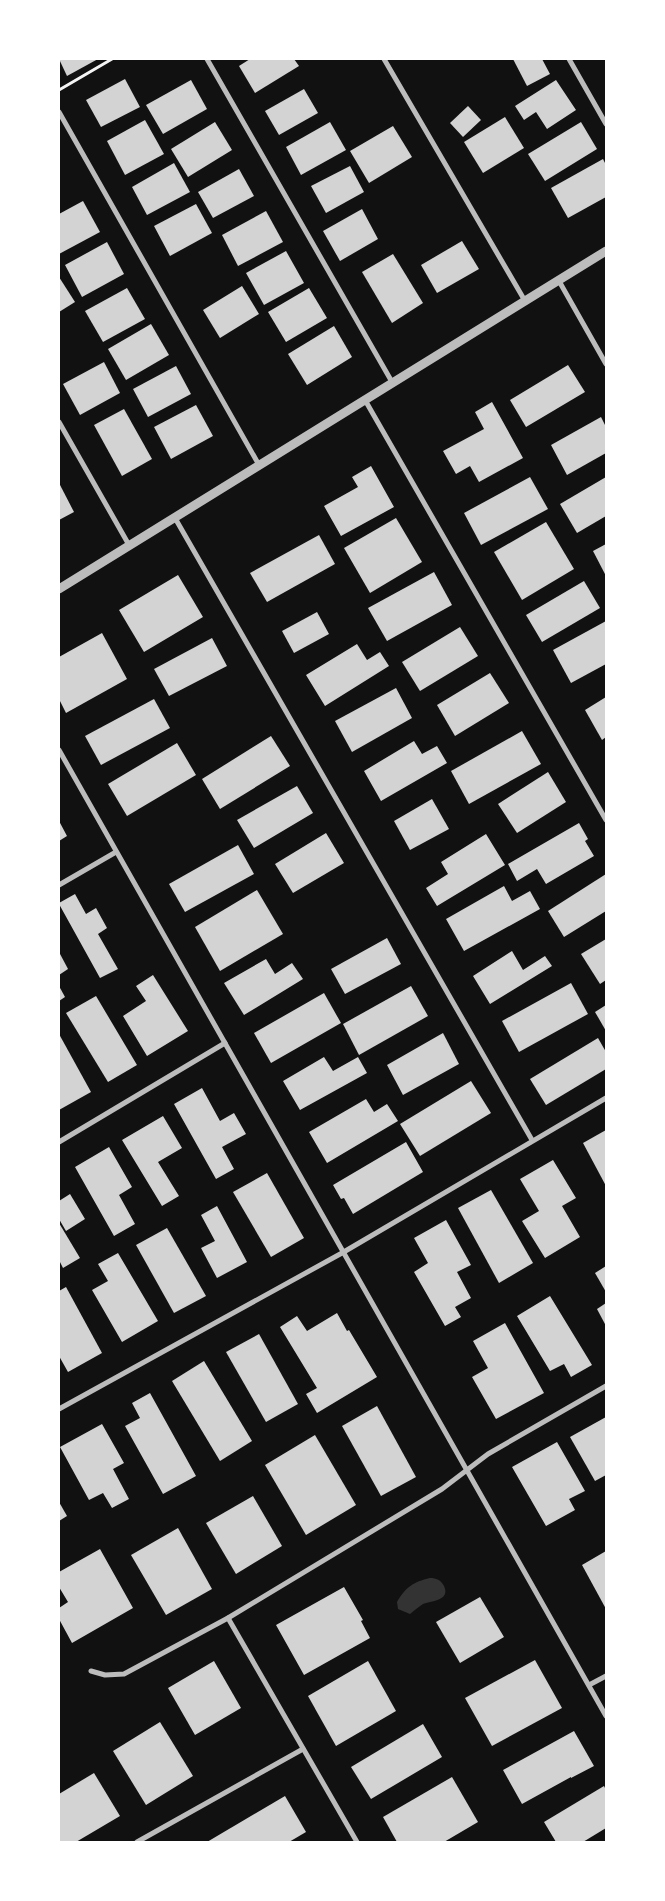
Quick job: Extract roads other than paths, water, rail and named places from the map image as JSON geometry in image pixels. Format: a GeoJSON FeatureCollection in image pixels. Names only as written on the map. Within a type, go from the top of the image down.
{"type":"FeatureCollection","features":[{"type":"Feature","properties":{"kind":"street"},"geometry":{"type":"LineString","coordinates":[[207,59],[392,382]]}},
{"type":"Feature","properties":{"kind":"street"},"geometry":{"type":"LineString","coordinates":[[384,59],[525,301]]}},
{"type":"Feature","properties":{"kind":"street"},"geometry":{"type":"LineString","coordinates":[[569,59],[606,124]]}},
{"type":"Feature","properties":{"kind":"street"},"geometry":{"type":"LineString","coordinates":[[59,112],[259,465]]}},
{"type":"Feature","properties":{"kind":"street"},"geometry":{"type":"LineString","coordinates":[[59,588],[606,251]]}},
{"type":"Feature","properties":{"kind":"street"},"geometry":{"type":"LineString","coordinates":[[559,281],[606,364]]}},
{"type":"Feature","properties":{"kind":"street"},"geometry":{"type":"LineString","coordinates":[[365,400],[606,820]]}},
{"type":"Feature","properties":{"kind":"street"},"geometry":{"type":"LineString","coordinates":[[59,422],[129,545]]}},
{"type":"Feature","properties":{"kind":"street"},"geometry":{"type":"LineString","coordinates":[[175,518],[532,1140]]}},
{"type":"Feature","properties":{"kind":"street"},"geometry":{"type":"LineString","coordinates":[[59,750],[342,1253],[606,1716]]}},
{"type":"Feature","properties":{"kind":"street"},"geometry":{"type":"LineString","coordinates":[[59,885],[116,852]]}},
{"type":"Feature","properties":{"kind":"street"},"geometry":{"type":"LineString","coordinates":[[59,1142],[225,1043]]}},
{"type":"Feature","properties":{"kind":"street"},"geometry":{"type":"LineString","coordinates":[[59,1409],[342,1253],[606,1098]]}},
{"type":"Feature","properties":{"kind":"street"},"geometry":{"type":"LineString","coordinates":[[91,1671],[105,1675],[124,1674],[228,1618],[442,1489],[488,1454],[606,1386]]}},
{"type":"Feature","properties":{"kind":"street"},"geometry":{"type":"LineString","coordinates":[[228,1618],[357,1842]]}},
{"type":"Feature","properties":{"kind":"street"},"geometry":{"type":"LineString","coordinates":[[588,1685],[606,1676]]}},
{"type":"Feature","properties":{"kind":"street"},"geometry":{"type":"LineString","coordinates":[[137,1842],[303,1749]]}}]}
